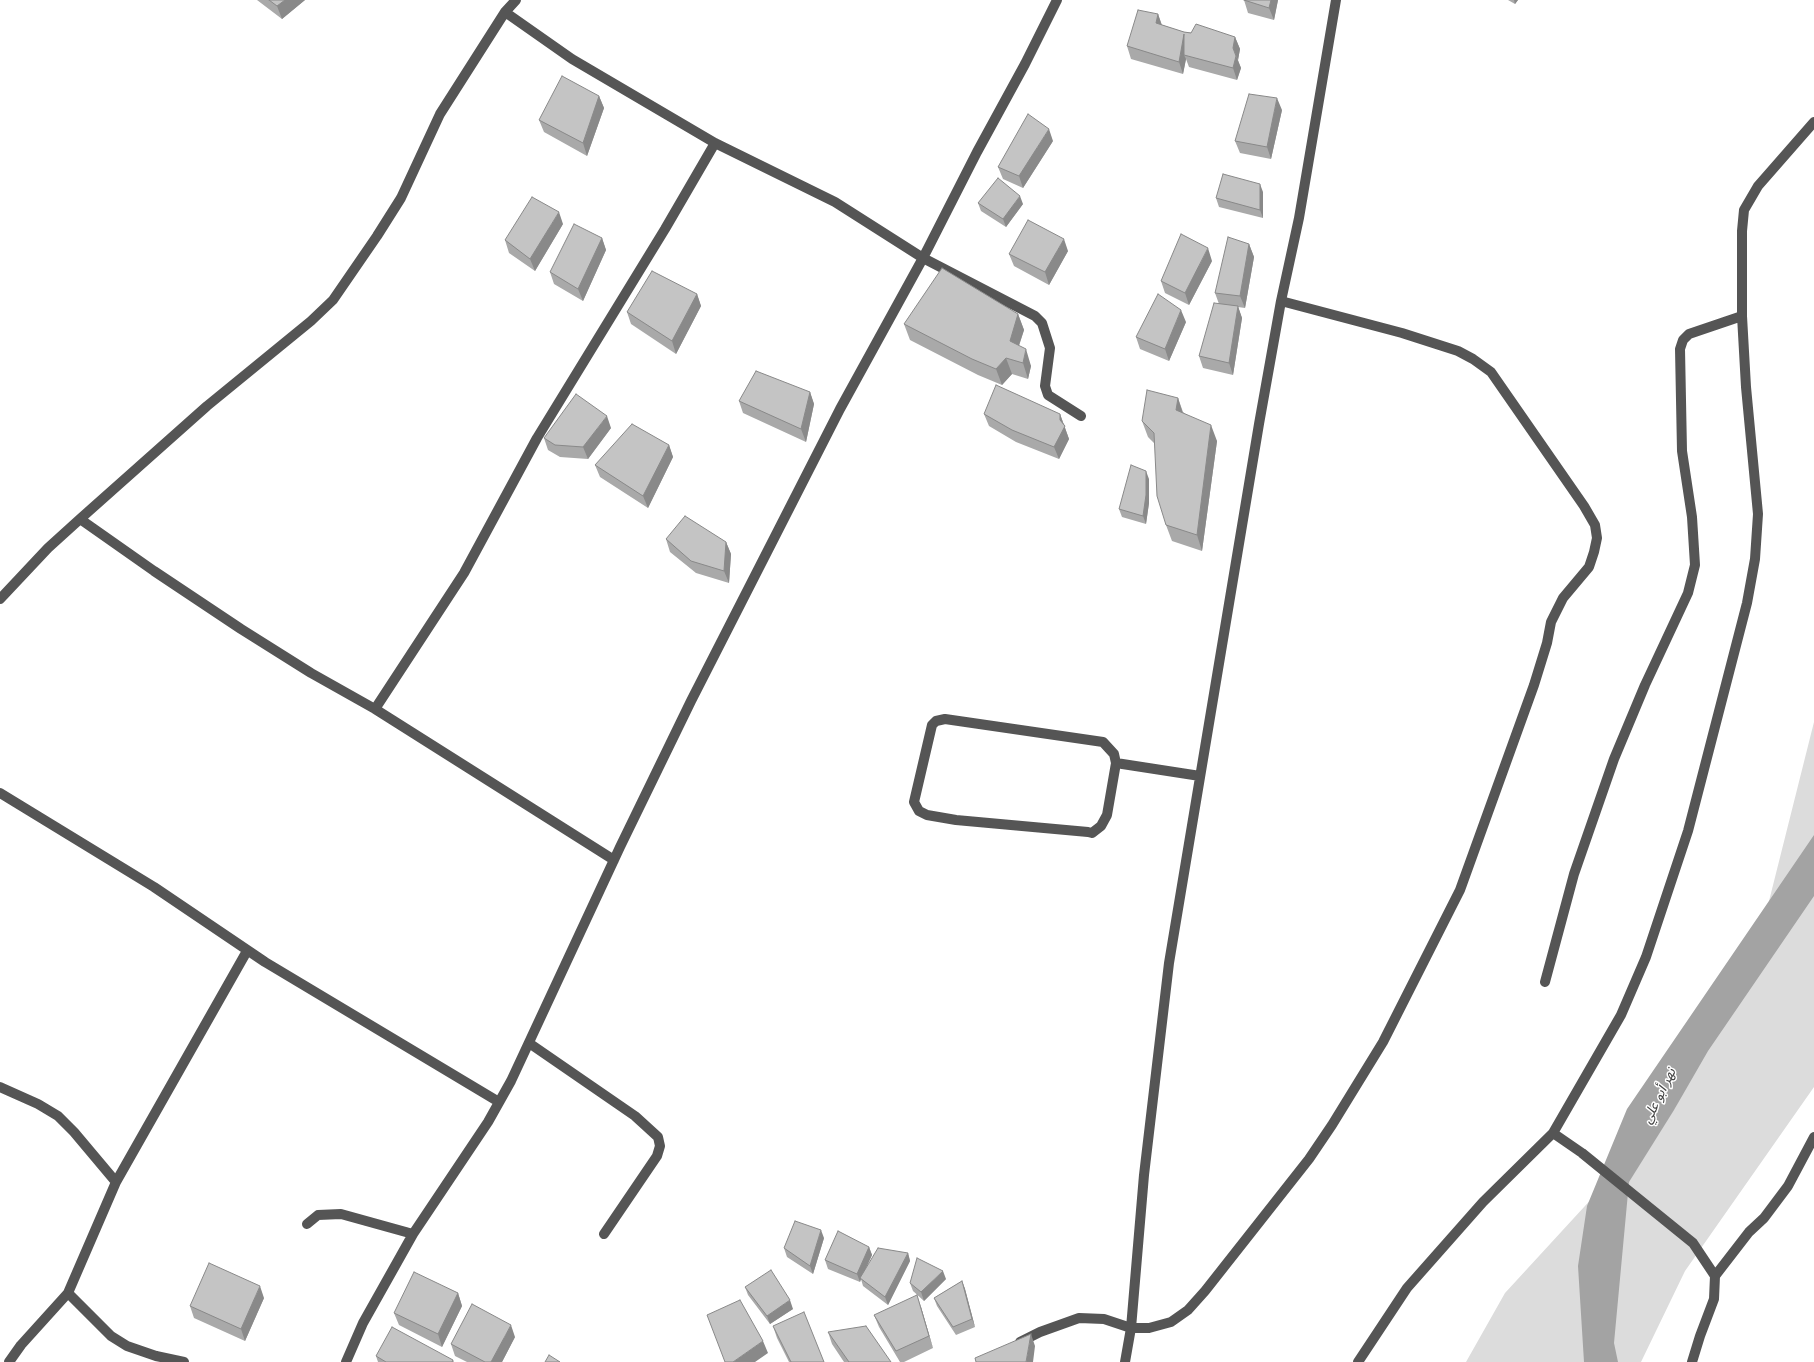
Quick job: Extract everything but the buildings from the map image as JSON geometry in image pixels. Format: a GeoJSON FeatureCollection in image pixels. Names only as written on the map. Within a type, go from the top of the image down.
{"type":"FeatureCollection","features":[{"type":"Feature","properties":{"kind":"street"},"geometry":{"type":"LineString","coordinates":[[0,599],[48,548],[80,518],[207,406],[311,321],[333,300],[401,198],[440,114],[505,12],[516,0]]}},
{"type":"Feature","properties":{"kind":"street"},"geometry":{"type":"LineString","coordinates":[[346,1362],[363,1323],[413,1234],[488,1122],[499,1102],[529,1043],[614,860],[691,701],[840,409],[923,258],[1057,0]]}},
{"type":"Feature","properties":{"kind":"street"},"geometry":{"type":"LineString","coordinates":[[1125,1362],[1130,1328],[1144,1175],[1168,970],[1281,301],[1299,218],[1336,0]]}},
{"type":"Feature","properties":{"kind":"street"},"geometry":{"type":"LineString","coordinates":[[505,12],[572,59],[715,143],[835,202],[923,258],[1035,316],[1042,323],[1050,348],[1045,386],[1048,395],[1081,416]]}},
{"type":"Feature","properties":{"kind":"street"},"geometry":{"type":"LineString","coordinates":[[1358,1362],[1407,1288],[1482,1202],[1553,1133],[1621,1015],[1646,957],[1688,831],[1747,602],[1755,559],[1758,514],[1746,387],[1742,316],[1742,231],[1744,210],[1758,186],[1814,122]]}},
{"type":"Feature","properties":{"kind":"street"},"geometry":{"type":"LineString","coordinates":[[375,709],[464,574],[537,438],[665,229],[715,143]]}},
{"type":"Feature","properties":{"kind":"street"},"geometry":{"type":"LineString","coordinates":[[1008,1347],[1040,1332],[1079,1318],[1104,1319],[1130,1328],[1150,1328],[1171,1322],[1188,1310],[1201,1296],[1309,1159],[1332,1125],[1383,1042],[1460,890],[1534,685],[1547,643],[1551,622],[1563,598],[1589,567],[1597,538],[1595,525],[1584,506],[1491,372],[1473,359],[1452,349],[1402,333],[1281,301]]}},
{"type":"Feature","properties":{"kind":"street"},"geometry":{"type":"LineString","coordinates":[[1545,982],[1574,874],[1614,759],[1645,685],[1688,593],[1695,564],[1692,517],[1682,451],[1681,345],[1683,340],[1689,334],[1742,316]]}},
{"type":"Feature","properties":{"kind":"street"},"geometry":{"type":"LineString","coordinates":[[80,518],[154,571],[241,629],[311,673],[375,709],[614,860]]}},
{"type":"Feature","properties":{"kind":"street"},"geometry":{"type":"LineString","coordinates":[[945,719],[1103,742],[1114,754],[1116,763],[1107,814],[1101,826],[1092,832],[956,820],[927,815],[919,811],[914,802],[932,725],[936,721],[945,719]]}},
{"type":"Feature","properties":{"kind":"street"},"geometry":{"type":"LineString","coordinates":[[1116,763],[1200,776]]}},
{"type":"Feature","properties":{"kind":"street"},"geometry":{"type":"LineString","coordinates":[[0,793],[154,887],[247,951],[499,1102]]}},
{"type":"Feature","properties":{"kind":"street"},"geometry":{"type":"LineString","coordinates":[[8,1362],[21,1345],[68,1293],[116,1182],[247,951]]}},
{"type":"Feature","properties":{"kind":"street"},"geometry":{"type":"LineString","coordinates":[[529,1043],[635,1116],[658,1137],[660,1146],[657,1156],[604,1234]]}},
{"type":"Feature","properties":{"kind":"street"},"geometry":{"type":"LineString","coordinates":[[0,1087],[38,1104],[58,1116],[74,1132],[116,1182]]}},
{"type":"Feature","properties":{"kind":"street"},"geometry":{"type":"LineString","coordinates":[[1553,1133],[1582,1154],[1693,1244],[1715,1276]]}},
{"type":"Feature","properties":{"kind":"street"},"geometry":{"type":"LineString","coordinates":[[1692,1362],[1714,1299],[1715,1276],[1749,1232],[1764,1218],[1788,1186],[1814,1137]]}},
{"type":"Feature","properties":{"kind":"street"},"geometry":{"type":"LineString","coordinates":[[307,1224],[318,1215],[341,1214],[413,1234]]}},
{"type":"Feature","properties":{"kind":"street"},"geometry":{"type":"LineString","coordinates":[[68,1293],[111,1336],[126,1346],[156,1356],[184,1362]]}},
{"type":"Feature","properties":{"kind":"shaded area"},"geometry":{"type":"Polygon","coordinates":[[[1814,722],[1814,1087],[1685,1271],[1641,1362],[1466,1362],[1505,1293],[1675,1108],[1764,921],[1814,722]]]}},
{"type":"Feature","properties":{"kind":"water","name":"نهر أبو علي"},"geometry":{"type":"Polygon","coordinates":[[[1814,835],[1814,896],[1708,1051],[1674,1110],[1629,1182],[1614,1343],[1618,1362],[1584,1362],[1578,1266],[1587,1206],[1627,1109],[1814,835]]]}}]}
